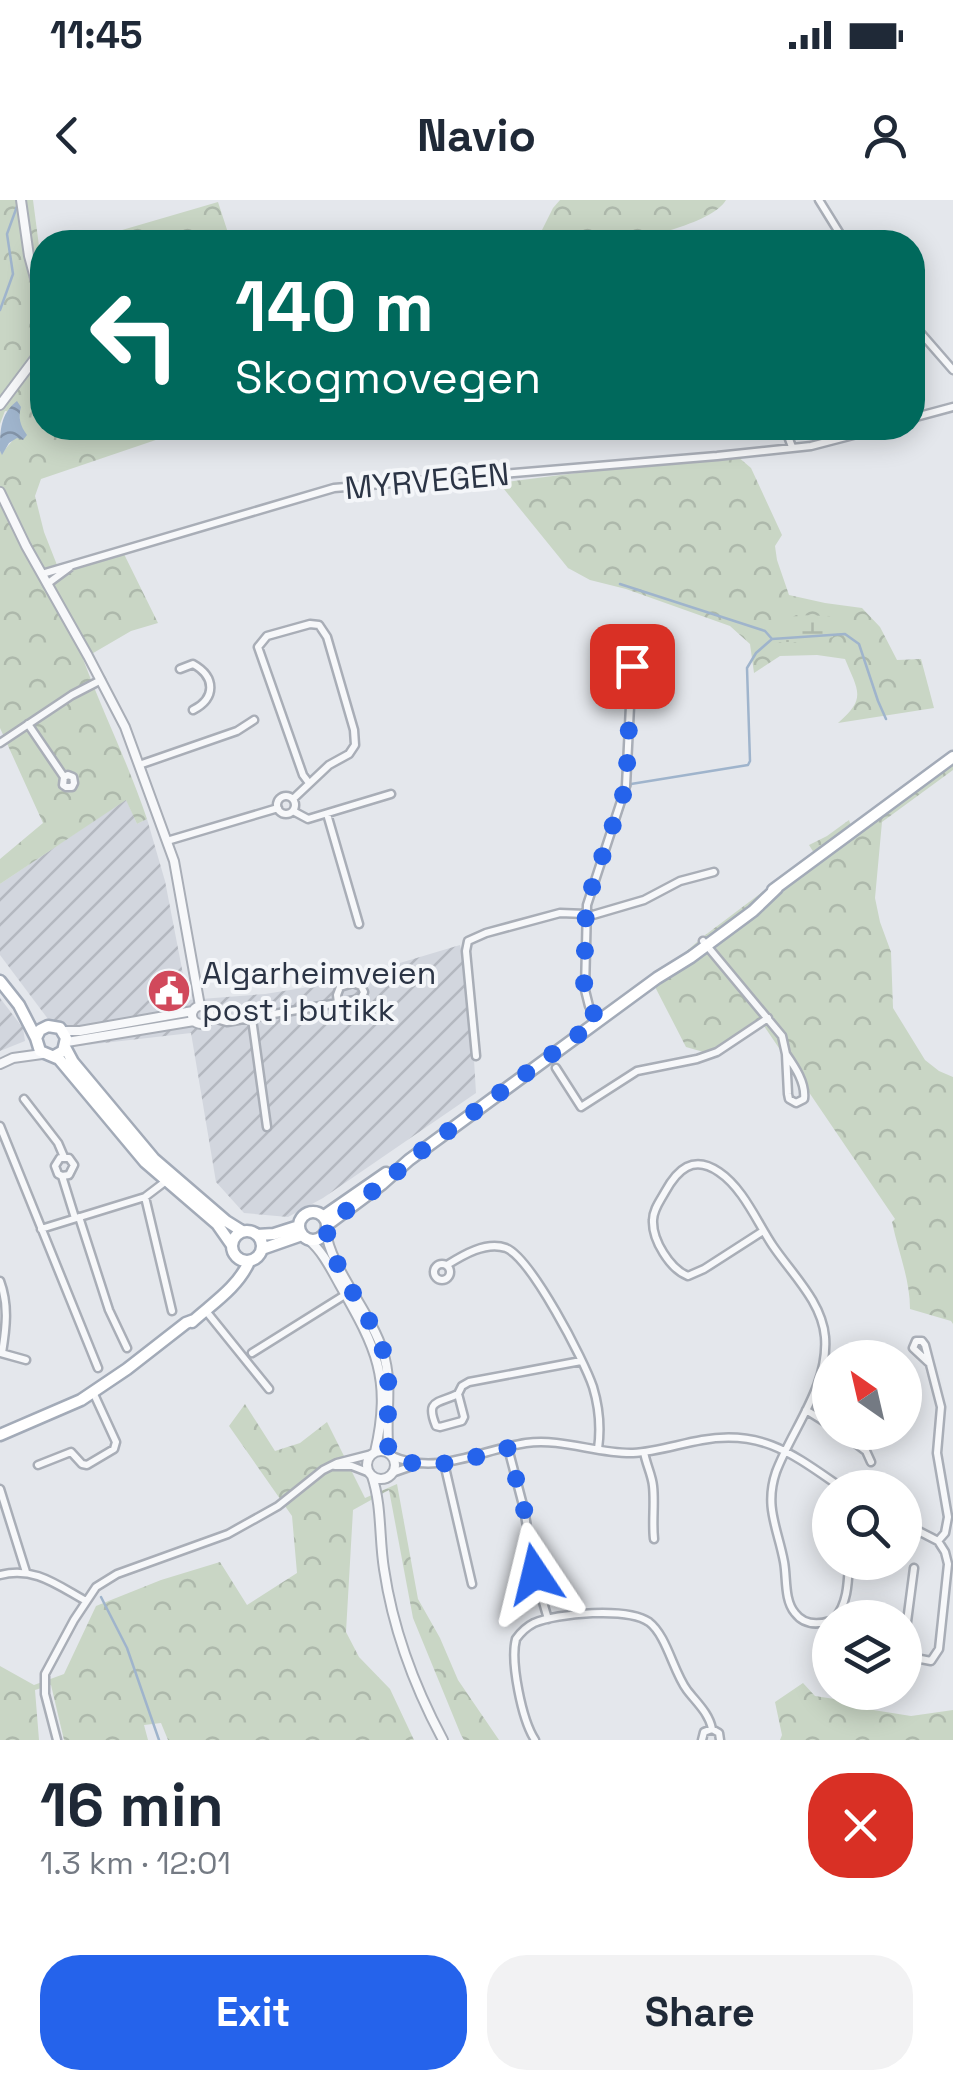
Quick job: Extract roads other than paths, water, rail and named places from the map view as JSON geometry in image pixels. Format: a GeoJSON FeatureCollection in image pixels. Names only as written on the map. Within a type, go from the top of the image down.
{"type":"FeatureCollection","features":[{"type":"Feature","properties":{"kind":"main road"},"geometry":{"type":"LineString","coordinates":[[36,1040],[40,1030],[56,1026],[73,1062],[154,1159],[226,1221],[242,1231],[257,1234],[320,1238],[326,1224],[409,1160],[762,904],[777,888],[953,756]]}},
{"type":"Feature","properties":{"kind":"main road"},"geometry":{"type":"LineString","coordinates":[[0,981],[48,1055],[66,1067],[136,1151],[217,1224],[235,1256],[230,1287]]}},
{"type":"Feature","properties":{"kind":"main road"},"geometry":{"type":"LineString","coordinates":[[19,1005],[48,1026]]}},
{"type":"Feature","properties":{"kind":"main road"},"geometry":{"type":"LineString","coordinates":[[48,1055],[65,1040]]}},
{"type":"Feature","properties":{"kind":"main road"},"geometry":{"type":"LineString","coordinates":[[304,1234],[302,1218],[309,1212],[318,1213],[326,1224]]}},
{"type":"Feature","properties":{"kind":"main road"},"geometry":{"type":"LineString","coordinates":[[231,1244],[242,1231]]}},
{"type":"Feature","properties":{"kind":"main road"},"geometry":{"type":"LineString","coordinates":[[257,1234],[262,1250]]}},
{"type":"Feature","properties":{"kind":"main road"},"geometry":{"type":"LineString","coordinates":[[0,1436],[93,1392],[206,1311],[262,1250],[304,1234]]}},
{"type":"Feature","properties":{"kind":"main road"},"geometry":{"type":"LineString","coordinates":[[235,1256],[249,1262]]}},
{"type":"Feature","properties":{"kind":"street"},"geometry":{"type":"LineString","coordinates":[[21,200],[30,260]]}},
{"type":"Feature","properties":{"kind":"street"},"geometry":{"type":"LineString","coordinates":[[819,200],[838,230]]}},
{"type":"Feature","properties":{"kind":"street"},"geometry":{"type":"LineString","coordinates":[[925,338],[953,370]]}},
{"type":"Feature","properties":{"kind":"street"},"geometry":{"type":"LineString","coordinates":[[0,404],[30,365]]}},
{"type":"Feature","properties":{"kind":"street"},"geometry":{"type":"LineString","coordinates":[[925,415],[953,407]]}},
{"type":"Feature","properties":{"kind":"street"},"geometry":{"type":"LineString","coordinates":[[789,440],[792,447]]}},
{"type":"Feature","properties":{"kind":"street","name":"MYRVEGEN"},"geometry":{"type":"LineString","coordinates":[[42,574],[334,488],[717,456],[834,440]]}},
{"type":"Feature","properties":{"kind":"street"},"geometry":{"type":"LineString","coordinates":[[0,492],[121,718],[167,840],[176,870],[197,1009],[194,1022]]}},
{"type":"Feature","properties":{"kind":"street","name":"MYRVEGEN"},"geometry":{"type":"LineString","coordinates":[[47,584],[71,566]]}},
{"type":"Feature","properties":{"kind":"street"},"geometry":{"type":"LineString","coordinates":[[293,799],[355,745],[327,638],[319,625],[310,624],[267,636],[258,647],[303,774],[310,783]]}},
{"type":"Feature","properties":{"kind":"street"},"geometry":{"type":"LineString","coordinates":[[598,1020],[584,990],[588,898],[626,786],[632,666],[646,644]]}},
{"type":"Feature","properties":{"kind":"street"},"geometry":{"type":"LineString","coordinates":[[180,669],[198,666],[210,689],[209,698],[193,710]]}},
{"type":"Feature","properties":{"kind":"street"},"geometry":{"type":"LineString","coordinates":[[0,743],[101,680]]}},
{"type":"Feature","properties":{"kind":"street"},"geometry":{"type":"LineString","coordinates":[[139,765],[230,734],[254,720]]}},
{"type":"Feature","properties":{"kind":"street"},"geometry":{"type":"LineString","coordinates":[[28,724],[64,777]]}},
{"type":"Feature","properties":{"kind":"street"},"geometry":{"type":"LineString","coordinates":[[293,810],[305,819],[391,794]]}},
{"type":"Feature","properties":{"kind":"street"},"geometry":{"type":"LineString","coordinates":[[282,798],[293,799],[293,810],[284,814],[278,808],[282,798]]}},
{"type":"Feature","properties":{"kind":"street"},"geometry":{"type":"LineString","coordinates":[[167,840],[278,808]]}},
{"type":"Feature","properties":{"kind":"street"},"geometry":{"type":"LineString","coordinates":[[327,814],[359,924]]}},
{"type":"Feature","properties":{"kind":"street"},"geometry":{"type":"LineString","coordinates":[[476,1056],[468,941],[560,914],[586,916],[630,905],[669,885],[714,872]]}},
{"type":"Feature","properties":{"kind":"street"},"geometry":{"type":"LineString","coordinates":[[705,943],[782,1036],[789,1099],[796,1104],[804,1099],[805,1091],[786,1054]]}},
{"type":"Feature","properties":{"kind":"street"},"geometry":{"type":"LineString","coordinates":[[210,1017],[227,1022],[338,1003]]}},
{"type":"Feature","properties":{"kind":"street"},"geometry":{"type":"LineString","coordinates":[[65,1040],[80,1032],[197,1009],[208,1009],[210,1017]]}},
{"type":"Feature","properties":{"kind":"street"},"geometry":{"type":"LineString","coordinates":[[65,1040],[202,1024],[210,1017]]}},
{"type":"Feature","properties":{"kind":"street"},"geometry":{"type":"LineString","coordinates":[[252,1018],[268,1127]]}},
{"type":"Feature","properties":{"kind":"street"},"geometry":{"type":"LineString","coordinates":[[556,1068],[580,1106],[644,1068],[697,1060],[716,1052],[768,1018]]}},
{"type":"Feature","properties":{"kind":"street"},"geometry":{"type":"LineString","coordinates":[[0,1064],[36,1040]]}},
{"type":"Feature","properties":{"kind":"street"},"geometry":{"type":"LineString","coordinates":[[13,1058],[48,1055]]}},
{"type":"Feature","properties":{"kind":"street"},"geometry":{"type":"LineString","coordinates":[[24,1100],[58,1143],[64,1157],[72,1161],[74,1169],[62,1176]]}},
{"type":"Feature","properties":{"kind":"street"},"geometry":{"type":"LineString","coordinates":[[0,1126],[98,1368]]}},
{"type":"Feature","properties":{"kind":"street"},"geometry":{"type":"LineString","coordinates":[[64,1157],[55,1166],[127,1348]]}},
{"type":"Feature","properties":{"kind":"street"},"geometry":{"type":"LineString","coordinates":[[763,1231],[688,1276],[674,1267],[664,1252],[652,1219],[676,1174],[689,1166],[703,1165],[719,1172],[731,1183],[820,1313],[825,1360],[772,1488],[771,1509],[789,1598],[794,1611],[812,1622]]}},
{"type":"Feature","properties":{"kind":"street"},"geometry":{"type":"LineString","coordinates":[[41,1229],[145,1197],[166,1181]]}},
{"type":"Feature","properties":{"kind":"street"},"geometry":{"type":"LineString","coordinates":[[145,1197],[172,1311]]}},
{"type":"Feature","properties":{"kind":"street"},"geometry":{"type":"LineString","coordinates":[[326,1224],[328,1244],[372,1343],[380,1372],[381,1401],[374,1453],[367,1463],[380,1506],[384,1572],[396,1629],[420,1697],[443,1740]]}},
{"type":"Feature","properties":{"kind":"street"},"geometry":{"type":"LineString","coordinates":[[304,1234],[320,1250],[374,1328],[384,1354],[390,1386],[387,1437],[394,1462],[380,1506]]}},
{"type":"Feature","properties":{"kind":"street"},"geometry":{"type":"LineString","coordinates":[[447,1265],[481,1248],[504,1247],[523,1262],[540,1286],[593,1387],[598,1408],[598,1449]]}},
{"type":"Feature","properties":{"kind":"street"},"geometry":{"type":"LineString","coordinates":[[0,1281],[6,1318],[1,1352],[26,1360]]}},
{"type":"Feature","properties":{"kind":"street"},"geometry":{"type":"LineString","coordinates":[[252,1353],[349,1292]]}},
{"type":"Feature","properties":{"kind":"street"},"geometry":{"type":"LineString","coordinates":[[206,1311],[270,1390]]}},
{"type":"Feature","properties":{"kind":"street"},"geometry":{"type":"LineString","coordinates":[[458,1394],[432,1405],[436,1426],[464,1417],[458,1394],[462,1386],[480,1378],[580,1361]]}},
{"type":"Feature","properties":{"kind":"street"},"geometry":{"type":"LineString","coordinates":[[928,1362],[941,1407],[937,1452],[948,1517],[945,1533],[938,1541]]}},
{"type":"Feature","properties":{"kind":"street"},"geometry":{"type":"LineString","coordinates":[[38,1465],[71,1452],[87,1465],[114,1449],[116,1442],[93,1392]]}},
{"type":"Feature","properties":{"kind":"street"},"geometry":{"type":"LineString","coordinates":[[806,1410],[812,1414]]}},
{"type":"Feature","properties":{"kind":"street"},"geometry":{"type":"LineString","coordinates":[[334,1465],[352,1466],[379,1478],[416,1464],[444,1463],[545,1442],[644,1452],[736,1436],[786,1450],[819,1470]]}},
{"type":"Feature","properties":{"kind":"street"},"geometry":{"type":"LineString","coordinates":[[508,1448],[548,1619]]}},
{"type":"Feature","properties":{"kind":"street"},"geometry":{"type":"LineString","coordinates":[[865,1450],[871,1462]]}},
{"type":"Feature","properties":{"kind":"street"},"geometry":{"type":"LineString","coordinates":[[57,1740],[44,1681],[51,1661],[96,1587],[110,1577],[216,1540],[250,1523],[334,1465],[382,1451],[416,1464]]}},
{"type":"Feature","properties":{"kind":"street"},"geometry":{"type":"LineString","coordinates":[[644,1452],[652,1480],[654,1539]]}},
{"type":"Feature","properties":{"kind":"street"},"geometry":{"type":"LineString","coordinates":[[444,1463],[472,1584]]}},
{"type":"Feature","properties":{"kind":"street"},"geometry":{"type":"LineString","coordinates":[[0,1488],[26,1572]]}},
{"type":"Feature","properties":{"kind":"street"},"geometry":{"type":"LineString","coordinates":[[922,1533],[938,1541],[946,1552],[950,1574],[938,1654],[934,1659],[922,1660]]}},
{"type":"Feature","properties":{"kind":"street"},"geometry":{"type":"LineString","coordinates":[[0,1575],[26,1572],[44,1576],[86,1601]]}},
{"type":"Feature","properties":{"kind":"street"},"geometry":{"type":"LineString","coordinates":[[535,1740],[524,1716],[516,1638],[534,1623],[548,1619],[608,1613],[649,1622],[660,1635],[686,1690],[710,1719],[720,1740]]}},
{"type":"Feature","properties":{"kind":"street"},"geometry":{"type":"LineString","coordinates":[[702,1740],[704,1732],[712,1729]]}},
{"type":"Feature","properties":{"kind":"water"},"geometry":{"type":"Polygon","coordinates":[[[17,401],[27,435],[9,443],[2,455],[2,423],[17,401]]]}},
{"type":"Feature","properties":{"kind":"waterway"},"geometry":{"type":"LineString","coordinates":[[0,310],[13,274],[7,234],[19,201]]}},
{"type":"Feature","properties":{"kind":"waterway"},"geometry":{"type":"LineString","coordinates":[[620,584],[765,631],[772,639]]}},
{"type":"Feature","properties":{"kind":"waterway"},"geometry":{"type":"LineString","coordinates":[[599,877],[631,784],[748,765],[747,668],[772,639],[845,634],[859,644],[886,719]]}},
{"type":"Feature","properties":{"kind":"waterway"},"geometry":{"type":"LineString","coordinates":[[101,1597],[127,1648],[159,1740]]}},
{"type":"Feature","properties":{"kind":"place","name":"Algarheimveien post i butikk"},"geometry":{"type":"Point","coordinates":[169,991]}}]}
